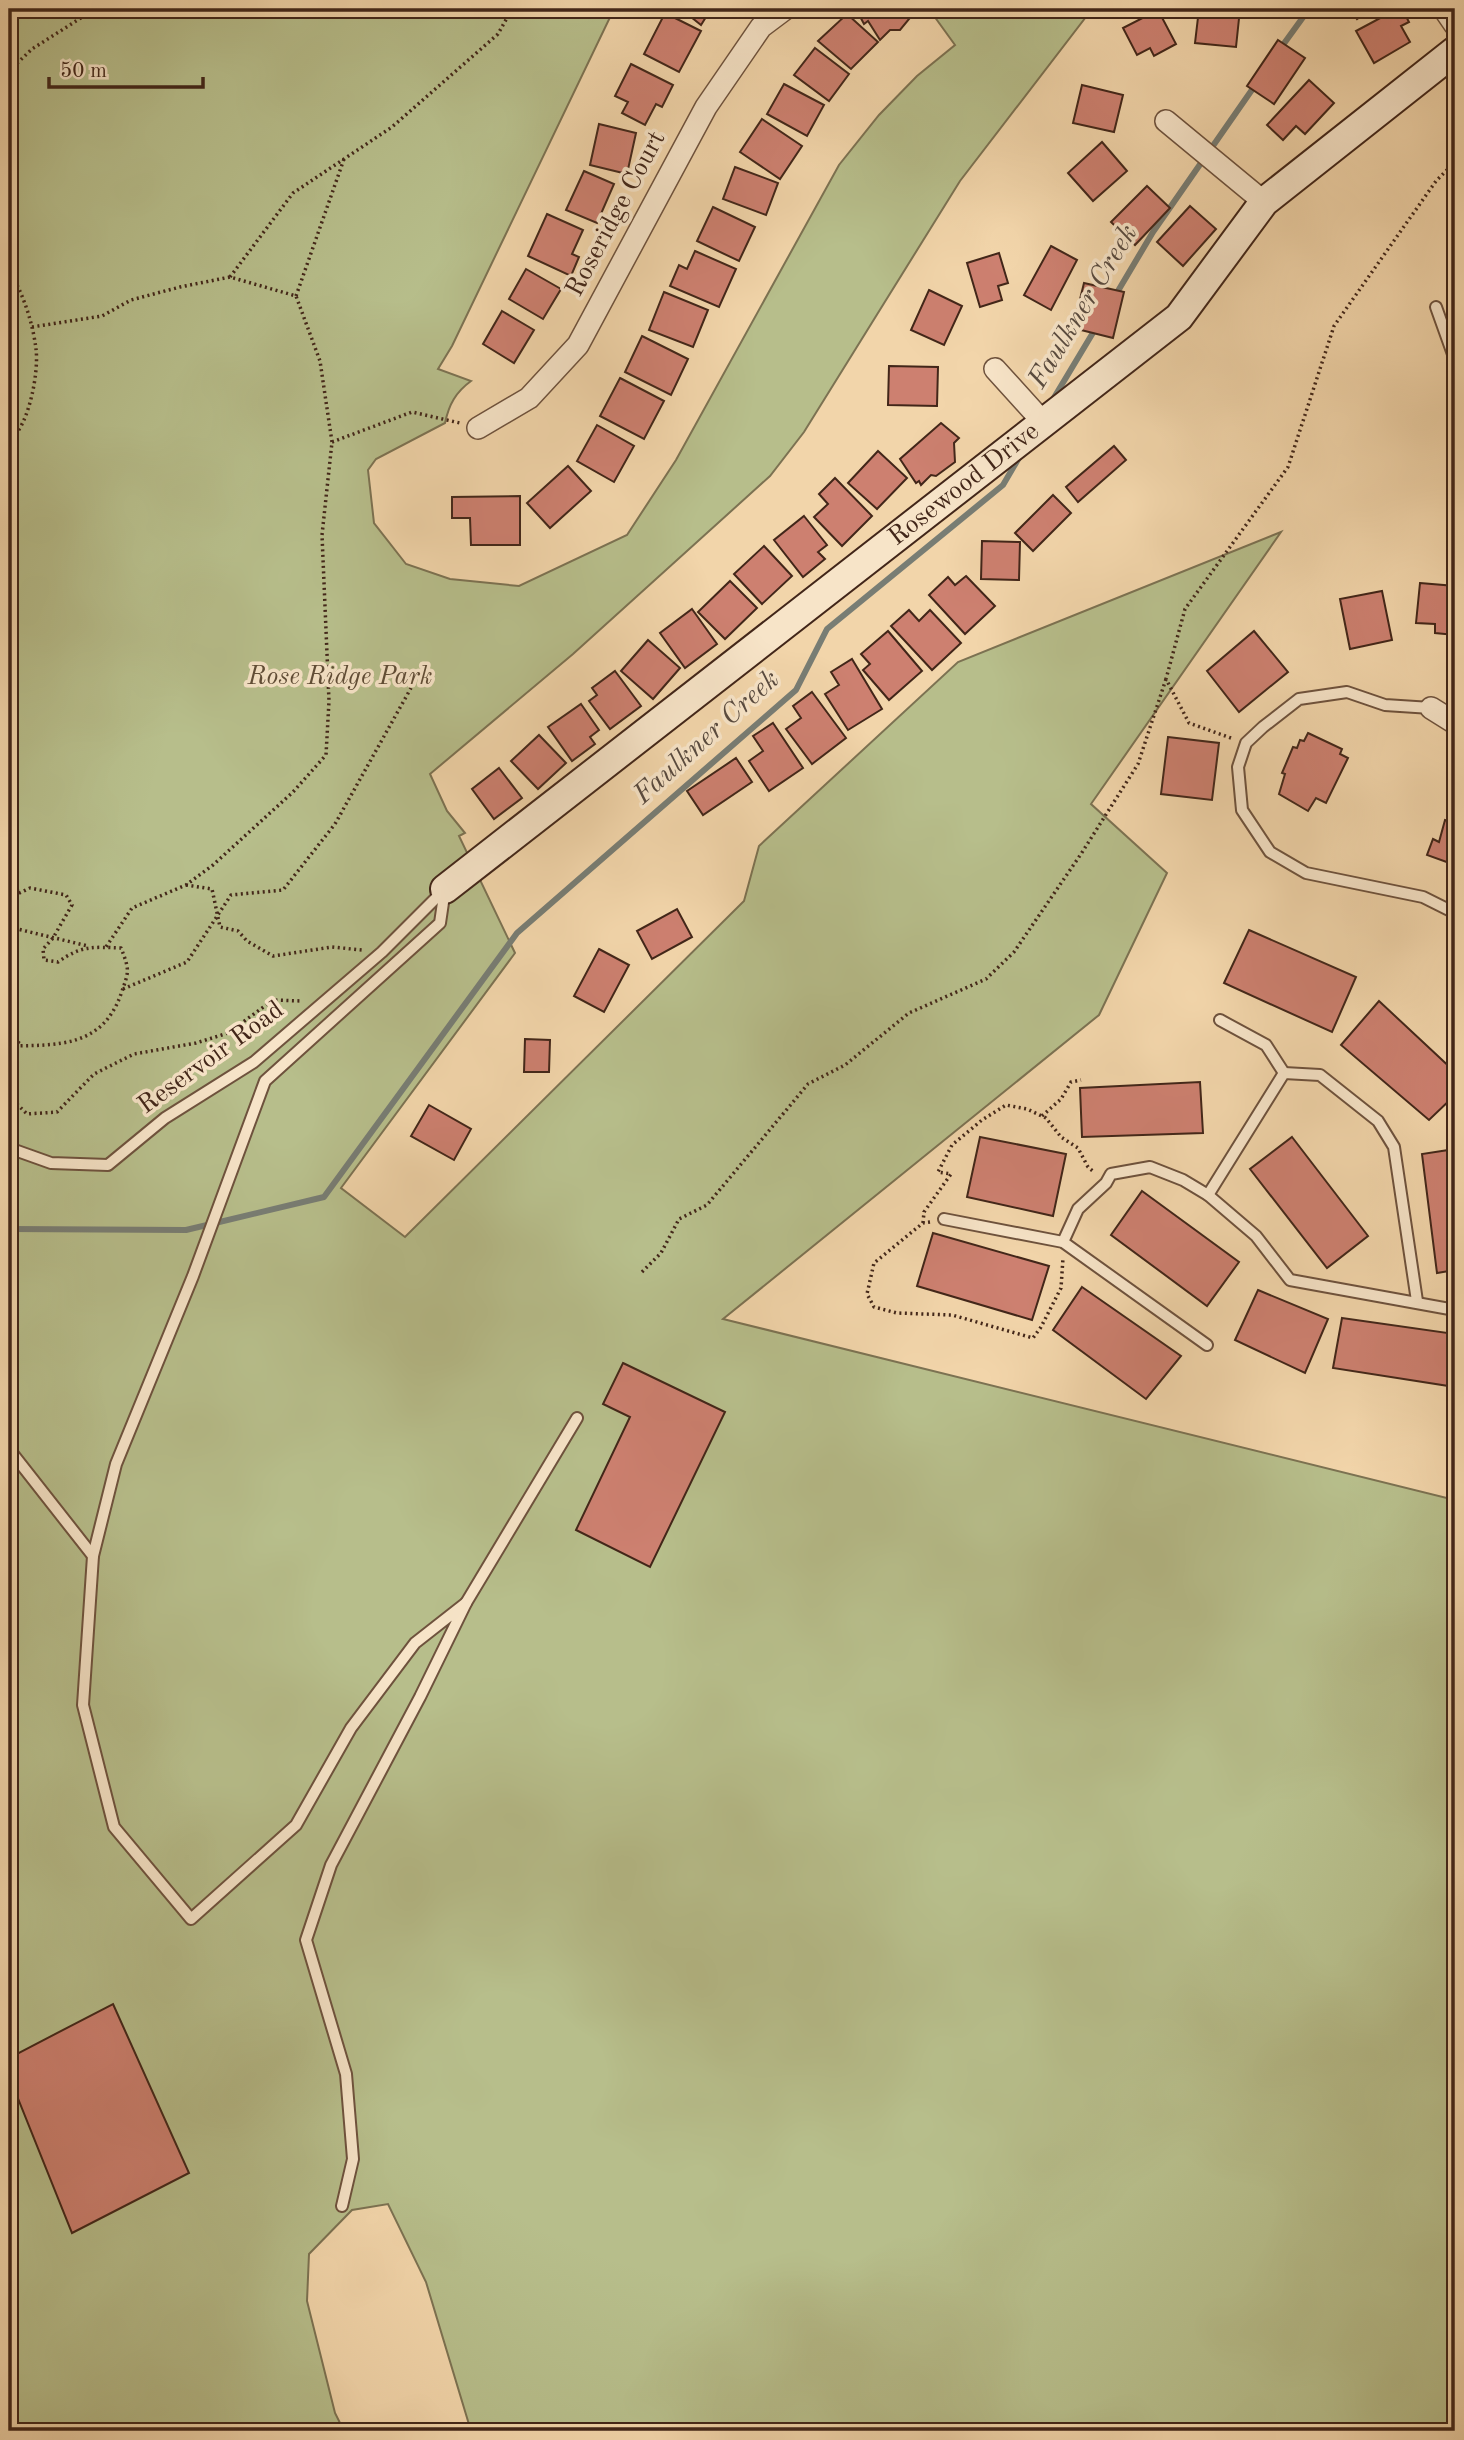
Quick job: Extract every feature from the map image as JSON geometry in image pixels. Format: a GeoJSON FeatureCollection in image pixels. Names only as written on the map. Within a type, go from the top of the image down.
{"type":"FeatureCollection","features":[{"type":"Feature","properties":{"kind":"street","name":"Roseridge Court"},"geometry":{"type":"LineString","coordinates":[[478,428],[528,398],[578,345],[706,107],[761,27],[785,9]]}},
{"type":"Feature","properties":{"kind":"street"},"geometry":{"type":"LineString","coordinates":[[1444,9],[1455,26]]}},
{"type":"Feature","properties":{"kind":"street","name":"Rosewood Drive"},"geometry":{"type":"LineString","coordinates":[[445,889],[1179,317],[1264,202],[1455,51]]}},
{"type":"Feature","properties":{"kind":"street"},"geometry":{"type":"LineString","coordinates":[[1166,121],[1264,202]]}},
{"type":"Feature","properties":{"kind":"street"},"geometry":{"type":"LineString","coordinates":[[995,369],[1043,422]]}},
{"type":"Feature","properties":{"kind":"street"},"geometry":{"type":"LineString","coordinates":[[1431,708],[1455,723]]}},
{"type":"Feature","properties":{"kind":"lane"},"geometry":{"type":"LineString","coordinates":[[1436,307],[1455,360]]}},
{"type":"Feature","properties":{"kind":"lane"},"geometry":{"type":"LineString","coordinates":[[1431,708],[1385,705],[1347,692],[1299,699],[1246,743],[1238,767],[1242,810],[1270,852],[1306,873],[1423,897],[1455,913]]}},
{"type":"Feature","properties":{"kind":"lane"},"geometry":{"type":"LineString","coordinates":[[445,889],[440,923],[265,1081],[193,1276],[116,1464],[93,1556],[83,1705],[114,1827],[191,1919],[296,1825],[351,1728],[415,1643],[466,1604]]}},
{"type":"Feature","properties":{"kind":"lane","name":"Reservoir Road"},"geometry":{"type":"LineString","coordinates":[[9,1148],[51,1163],[108,1165],[165,1118],[254,1062],[382,952],[445,889]]}},
{"type":"Feature","properties":{"kind":"lane"},"geometry":{"type":"LineString","coordinates":[[1220,1020],[1266,1045],[1284,1073]]}},
{"type":"Feature","properties":{"kind":"lane"},"geometry":{"type":"LineString","coordinates":[[1208,1195],[1284,1073]]}},
{"type":"Feature","properties":{"kind":"lane"},"geometry":{"type":"LineString","coordinates":[[1284,1073],[1320,1075],[1378,1121],[1394,1147],[1417,1301]]}},
{"type":"Feature","properties":{"kind":"lane"},"geometry":{"type":"LineString","coordinates":[[1063,1242],[1079,1209],[1106,1183],[1111,1174],[1150,1167],[1183,1180],[1208,1195],[1256,1236],[1290,1280],[1455,1310]]}},
{"type":"Feature","properties":{"kind":"lane"},"geometry":{"type":"LineString","coordinates":[[944,1219],[1063,1242],[1207,1345]]}},
{"type":"Feature","properties":{"kind":"lane"},"geometry":{"type":"LineString","coordinates":[[342,2206],[353,2160],[346,2074],[306,1940],[331,1865],[466,1604],[577,1418]]}},
{"type":"Feature","properties":{"kind":"lane"},"geometry":{"type":"LineString","coordinates":[[9,1449],[93,1556]]}},
{"type":"Feature","properties":{"kind":"path"},"geometry":{"type":"LineString","coordinates":[[9,71],[32,49],[95,9]]}},
{"type":"Feature","properties":{"kind":"path"},"geometry":{"type":"LineString","coordinates":[[230,277],[293,193],[392,127],[498,34],[512,9]]}},
{"type":"Feature","properties":{"kind":"path"},"geometry":{"type":"LineString","coordinates":[[106,947],[131,908],[186,885],[213,864],[293,792],[326,755],[330,701],[322,535],[332,442],[320,361],[296,296],[344,159]]}},
{"type":"Feature","properties":{"kind":"path"},"geometry":{"type":"LineString","coordinates":[[642,1272],[662,1253],[679,1219],[707,1205],[736,1174],[763,1136],[808,1084],[845,1065],[909,1013],[986,979],[1014,952],[1139,764],[1185,608],[1288,467],[1335,326],[1436,181],[1455,162]]}},
{"type":"Feature","properties":{"kind":"path"},"geometry":{"type":"LineString","coordinates":[[9,271],[32,327],[37,351],[30,405],[14,437],[9,441]]}},
{"type":"Feature","properties":{"kind":"path"},"geometry":{"type":"LineString","coordinates":[[32,327],[102,316],[131,300],[230,277],[296,296]]}},
{"type":"Feature","properties":{"kind":"path"},"geometry":{"type":"LineString","coordinates":[[332,442],[412,412],[478,428]]}},
{"type":"Feature","properties":{"kind":"path"},"geometry":{"type":"LineString","coordinates":[[1166,679],[1189,723],[1246,743]]}},
{"type":"Feature","properties":{"kind":"path"},"geometry":{"type":"LineString","coordinates":[[123,989],[187,961],[231,895],[283,890],[335,824],[411,688]]}},
{"type":"Feature","properties":{"kind":"path"},"geometry":{"type":"LineString","coordinates":[[9,875],[19,893]]}},
{"type":"Feature","properties":{"kind":"path"},"geometry":{"type":"LineString","coordinates":[[186,885],[212,890],[220,927],[238,931],[247,941],[273,956],[332,947],[382,952]]}},
{"type":"Feature","properties":{"kind":"path"},"geometry":{"type":"LineString","coordinates":[[9,898],[30,888],[66,895],[72,905],[53,938],[43,949],[44,960],[58,962],[75,950],[91,946]]}},
{"type":"Feature","properties":{"kind":"path"},"geometry":{"type":"LineString","coordinates":[[9,926],[91,946],[121,948],[129,970],[118,1004],[103,1026],[85,1038],[58,1045],[9,1046]]}},
{"type":"Feature","properties":{"kind":"path"},"geometry":{"type":"LineString","coordinates":[[9,1096],[27,1114],[57,1112],[94,1074],[134,1054],[196,1043],[228,1033],[273,1000],[324,1002]]}},
{"type":"Feature","properties":{"kind":"path"},"geometry":{"type":"LineString","coordinates":[[9,1036],[23,1045]]}},
{"type":"Feature","properties":{"kind":"path"},"geometry":{"type":"LineString","coordinates":[[1042,1115],[1061,1099],[1071,1082],[1081,1080]]}},
{"type":"Feature","properties":{"kind":"path"},"geometry":{"type":"LineString","coordinates":[[923,1223],[924,1212],[951,1174],[938,1171],[952,1145],[982,1120],[1006,1105],[1027,1108],[1042,1115],[1061,1137],[1078,1148],[1088,1167],[1106,1183]]}},
{"type":"Feature","properties":{"kind":"path"},"geometry":{"type":"LineString","coordinates":[[944,1219],[923,1223],[874,1263],[867,1294],[874,1307],[897,1313],[952,1315],[1033,1338],[1061,1288],[1063,1242]]}},
{"type":"Feature","properties":{"kind":"green space","name":"Rose Ridge Park"},"geometry":{"type":"Polygon","coordinates":[[[9,9],[614,9],[452,346],[438,369],[471,381],[454,399],[445,423],[376,459],[368,470],[374,523],[406,564],[450,579],[519,586],[627,535],[676,460],[839,165],[879,115],[917,76],[955,45],[929,9],[1092,9],[960,181],[804,432],[770,476],[573,654],[430,774],[447,811],[465,833],[459,836],[515,953],[341,1188],[405,1237],[744,901],[759,846],[958,662],[1281,532],[1091,804],[1167,873],[1099,1015],[723,1319],[1455,1500],[1455,2431],[471,2431],[426,2282],[388,2204],[352,2210],[309,2254],[307,2301],[335,2413],[344,2431],[9,2431],[9,9]]]}},
{"type":"Feature","properties":{"kind":"building"},"geometry":{"type":"Polygon","coordinates":[[[681,9],[711,9],[701,25],[681,9]]]}},
{"type":"Feature","properties":{"kind":"building"},"geometry":{"type":"Polygon","coordinates":[[[856,9],[911,9],[914,13],[900,30],[890,30],[880,40],[868,21],[864,24],[856,9]]]}},
{"type":"Feature","properties":{"kind":"building"},"geometry":{"type":"Polygon","coordinates":[[[1199,9],[1240,9],[1236,47],[1195,43],[1199,9]]]}},
{"type":"Feature","properties":{"kind":"building"},"geometry":{"type":"Polygon","coordinates":[[[1350,9],[1371,9],[1357,19],[1350,9]]]}},
{"type":"Feature","properties":{"kind":"building"},"geometry":{"type":"Polygon","coordinates":[[[1397,9],[1402,9],[1409,22],[1401,26],[1410,42],[1374,63],[1356,31],[1397,9]]]}},
{"type":"Feature","properties":{"kind":"building"},"geometry":{"type":"Polygon","coordinates":[[[1158,10],[1176,44],[1154,56],[1150,48],[1137,55],[1123,28],[1158,10]]]}},
{"type":"Feature","properties":{"kind":"building"},"geometry":{"type":"Polygon","coordinates":[[[665,13],[701,31],[679,72],[644,54],[665,13]]]}},
{"type":"Feature","properties":{"kind":"building"},"geometry":{"type":"Polygon","coordinates":[[[847,14],[878,42],[851,69],[818,41],[847,14]]]}},
{"type":"Feature","properties":{"kind":"building"},"geometry":{"type":"Polygon","coordinates":[[[1278,40],[1305,58],[1274,104],[1247,86],[1278,40]]]}},
{"type":"Feature","properties":{"kind":"building"},"geometry":{"type":"Polygon","coordinates":[[[815,48],[849,74],[829,101],[794,75],[815,48]]]}},
{"type":"Feature","properties":{"kind":"building"},"geometry":{"type":"Polygon","coordinates":[[[631,64],[673,85],[662,107],[656,104],[645,125],[622,113],[628,102],[615,96],[631,64]]]}},
{"type":"Feature","properties":{"kind":"building"},"geometry":{"type":"Polygon","coordinates":[[[1309,80],[1334,103],[1305,134],[1296,126],[1283,140],[1267,125],[1309,80]]]}},
{"type":"Feature","properties":{"kind":"building"},"geometry":{"type":"Polygon","coordinates":[[[784,84],[824,105],[807,136],[767,114],[784,84]]]}},
{"type":"Feature","properties":{"kind":"building"},"geometry":{"type":"Polygon","coordinates":[[[1082,85],[1123,95],[1114,132],[1073,123],[1082,85]]]}},
{"type":"Feature","properties":{"kind":"building"},"geometry":{"type":"Polygon","coordinates":[[[762,119],[802,146],[780,179],[740,152],[762,119]]]}},
{"type":"Feature","properties":{"kind":"building"},"geometry":{"type":"Polygon","coordinates":[[[599,124],[636,133],[627,174],[590,165],[599,124]]]}},
{"type":"Feature","properties":{"kind":"building"},"geometry":{"type":"Polygon","coordinates":[[[1102,142],[1127,171],[1093,201],[1068,173],[1102,142]]]}},
{"type":"Feature","properties":{"kind":"building"},"geometry":{"type":"Polygon","coordinates":[[[735,167],[778,183],[766,215],[723,199],[735,167]]]}},
{"type":"Feature","properties":{"kind":"building"},"geometry":{"type":"Polygon","coordinates":[[[584,171],[614,184],[597,223],[566,210],[584,171]]]}},
{"type":"Feature","properties":{"kind":"building"},"geometry":{"type":"Polygon","coordinates":[[[1147,186],[1170,208],[1135,245],[1111,222],[1147,186]]]}},
{"type":"Feature","properties":{"kind":"building"},"geometry":{"type":"Polygon","coordinates":[[[1190,206],[1216,229],[1183,266],[1157,242],[1190,206]]]}},
{"type":"Feature","properties":{"kind":"building"},"geometry":{"type":"Polygon","coordinates":[[[713,207],[755,227],[739,261],[697,241],[713,207]]]}},
{"type":"Feature","properties":{"kind":"building"},"geometry":{"type":"Polygon","coordinates":[[[547,214],[583,230],[572,254],[579,257],[571,276],[528,256],[547,214]]]}},
{"type":"Feature","properties":{"kind":"building"},"geometry":{"type":"Polygon","coordinates":[[[1051,246],[1077,260],[1051,310],[1024,295],[1051,246]]]}},
{"type":"Feature","properties":{"kind":"building"},"geometry":{"type":"Polygon","coordinates":[[[695,251],[736,269],[719,307],[670,286],[679,265],[687,269],[695,251]]]}},
{"type":"Feature","properties":{"kind":"building"},"geometry":{"type":"Polygon","coordinates":[[[999,253],[1008,283],[998,286],[1002,300],[980,307],[967,263],[999,253]]]}},
{"type":"Feature","properties":{"kind":"building"},"geometry":{"type":"Polygon","coordinates":[[[526,269],[561,289],[543,319],[509,299],[526,269]]]}},
{"type":"Feature","properties":{"kind":"building"},"geometry":{"type":"Polygon","coordinates":[[[1084,283],[1124,292],[1113,338],[1073,328],[1084,283]]]}},
{"type":"Feature","properties":{"kind":"building"},"geometry":{"type":"Polygon","coordinates":[[[929,290],[962,306],[944,345],[911,330],[929,290]]]}},
{"type":"Feature","properties":{"kind":"building"},"geometry":{"type":"Polygon","coordinates":[[[664,292],[708,310],[693,347],[649,330],[664,292]]]}},
{"type":"Feature","properties":{"kind":"building"},"geometry":{"type":"Polygon","coordinates":[[[502,311],[534,330],[514,363],[483,344],[502,311]]]}},
{"type":"Feature","properties":{"kind":"building"},"geometry":{"type":"Polygon","coordinates":[[[642,336],[688,359],[671,395],[625,372],[642,336]]]}},
{"type":"Feature","properties":{"kind":"building"},"geometry":{"type":"Polygon","coordinates":[[[889,366],[938,367],[937,406],[888,405],[889,366]]]}},
{"type":"Feature","properties":{"kind":"building"},"geometry":{"type":"Polygon","coordinates":[[[620,378],[664,401],[644,439],[600,416],[620,378]]]}},
{"type":"Feature","properties":{"kind":"building"},"geometry":{"type":"Polygon","coordinates":[[[941,423],[959,438],[954,443],[955,462],[936,476],[931,475],[921,485],[919,481],[916,483],[900,459],[941,423]]]}},
{"type":"Feature","properties":{"kind":"building"},"geometry":{"type":"Polygon","coordinates":[[[597,425],[634,446],[614,482],[577,461],[597,425]]]}},
{"type":"Feature","properties":{"kind":"building"},"geometry":{"type":"Polygon","coordinates":[[[1114,446],[1126,460],[1078,502],[1066,487],[1114,446]]]}},
{"type":"Feature","properties":{"kind":"building"},"geometry":{"type":"Polygon","coordinates":[[[878,451],[907,478],[877,509],[848,483],[878,451]]]}},
{"type":"Feature","properties":{"kind":"building"},"geometry":{"type":"Polygon","coordinates":[[[568,466],[591,491],[550,528],[527,503],[568,466]]]}},
{"type":"Feature","properties":{"kind":"building"},"geometry":{"type":"Polygon","coordinates":[[[835,478],[872,516],[842,546],[814,517],[828,504],[819,494],[835,478]]]}},
{"type":"Feature","properties":{"kind":"building"},"geometry":{"type":"Polygon","coordinates":[[[1053,495],[1071,513],[1033,551],[1015,533],[1053,495]]]}},
{"type":"Feature","properties":{"kind":"building"},"geometry":{"type":"Polygon","coordinates":[[[520,496],[520,545],[471,545],[470,518],[452,518],[452,497],[520,496]]]}},
{"type":"Feature","properties":{"kind":"building"},"geometry":{"type":"Polygon","coordinates":[[[804,516],[827,545],[818,552],[825,559],[803,577],[774,540],[804,516]]]}},
{"type":"Feature","properties":{"kind":"building"},"geometry":{"type":"Polygon","coordinates":[[[982,541],[1020,542],[1019,580],[981,579],[982,541]]]}},
{"type":"Feature","properties":{"kind":"building"},"geometry":{"type":"Polygon","coordinates":[[[764,546],[792,576],[762,604],[734,574],[764,546]]]}},
{"type":"Feature","properties":{"kind":"building"},"geometry":{"type":"Polygon","coordinates":[[[966,576],[995,606],[965,634],[929,595],[948,577],[955,585],[966,576]]]}},
{"type":"Feature","properties":{"kind":"building"},"geometry":{"type":"Polygon","coordinates":[[[730,581],[757,608],[725,639],[698,612],[730,581]]]}},
{"type":"Feature","properties":{"kind":"building"},"geometry":{"type":"Polygon","coordinates":[[[1420,583],[1455,586],[1455,635],[1435,633],[1435,624],[1416,623],[1420,583]]]}},
{"type":"Feature","properties":{"kind":"building"},"geometry":{"type":"Polygon","coordinates":[[[1382,591],[1392,640],[1350,649],[1340,599],[1382,591]]]}},
{"type":"Feature","properties":{"kind":"building"},"geometry":{"type":"Polygon","coordinates":[[[692,609],[717,644],[685,668],[660,633],[692,609]]]}},
{"type":"Feature","properties":{"kind":"building"},"geometry":{"type":"Polygon","coordinates":[[[909,610],[919,621],[930,610],[961,643],[932,670],[891,626],[909,610]]]}},
{"type":"Feature","properties":{"kind":"building"},"geometry":{"type":"Polygon","coordinates":[[[888,631],[922,671],[889,700],[863,670],[870,664],[861,654],[888,631]]]}},
{"type":"Feature","properties":{"kind":"building"},"geometry":{"type":"Polygon","coordinates":[[[1254,631],[1288,672],[1239,712],[1207,671],[1254,631]]]}},
{"type":"Feature","properties":{"kind":"building"},"geometry":{"type":"Polygon","coordinates":[[[648,640],[680,668],[653,699],[621,671],[648,640]]]}},
{"type":"Feature","properties":{"kind":"building"},"geometry":{"type":"Polygon","coordinates":[[[852,659],[882,709],[848,730],[825,694],[839,685],[831,672],[852,659]]]}},
{"type":"Feature","properties":{"kind":"building"},"geometry":{"type":"Polygon","coordinates":[[[615,671],[641,706],[610,729],[589,701],[597,695],[592,688],[615,671]]]}},
{"type":"Feature","properties":{"kind":"building"},"geometry":{"type":"Polygon","coordinates":[[[812,692],[846,738],[812,764],[786,729],[801,718],[793,706],[812,692]]]}},
{"type":"Feature","properties":{"kind":"building"},"geometry":{"type":"Polygon","coordinates":[[[581,704],[599,730],[590,737],[595,744],[572,761],[548,727],[581,704]]]}},
{"type":"Feature","properties":{"kind":"building"},"geometry":{"type":"Polygon","coordinates":[[[773,723],[803,768],[769,791],[749,761],[763,751],[753,736],[773,723]]]}},
{"type":"Feature","properties":{"kind":"building"},"geometry":{"type":"Polygon","coordinates":[[[1308,733],[1342,749],[1340,754],[1348,758],[1326,803],[1316,798],[1308,811],[1279,794],[1285,774],[1282,773],[1293,747],[1297,748],[1300,740],[1304,741],[1308,733]]]}},
{"type":"Feature","properties":{"kind":"building"},"geometry":{"type":"Polygon","coordinates":[[[539,735],[566,763],[538,789],[511,761],[539,735]]]}},
{"type":"Feature","properties":{"kind":"building"},"geometry":{"type":"Polygon","coordinates":[[[1168,737],[1219,743],[1212,800],[1161,794],[1168,737]]]}},
{"type":"Feature","properties":{"kind":"building"},"geometry":{"type":"Polygon","coordinates":[[[736,758],[752,782],[703,815],[687,791],[736,758]]]}},
{"type":"Feature","properties":{"kind":"building"},"geometry":{"type":"Polygon","coordinates":[[[499,768],[522,798],[494,819],[472,789],[499,768]]]}},
{"type":"Feature","properties":{"kind":"building"},"geometry":{"type":"Polygon","coordinates":[[[1445,820],[1455,824],[1455,865],[1427,855],[1433,839],[1439,842],[1445,820]]]}},
{"type":"Feature","properties":{"kind":"building"},"geometry":{"type":"Polygon","coordinates":[[[677,909],[692,937],[652,959],[637,931],[677,909]]]}},
{"type":"Feature","properties":{"kind":"building"},"geometry":{"type":"Polygon","coordinates":[[[1249,930],[1356,977],[1332,1032],[1224,983],[1249,930]]]}},
{"type":"Feature","properties":{"kind":"building"},"geometry":{"type":"Polygon","coordinates":[[[599,949],[629,965],[604,1012],[574,996],[599,949]]]}},
{"type":"Feature","properties":{"kind":"building"},"geometry":{"type":"Polygon","coordinates":[[[1379,1001],[1455,1072],[1455,1095],[1429,1120],[1341,1045],[1379,1001]]]}},
{"type":"Feature","properties":{"kind":"building"},"geometry":{"type":"Polygon","coordinates":[[[525,1039],[550,1040],[549,1072],[524,1072],[525,1039]]]}},
{"type":"Feature","properties":{"kind":"building"},"geometry":{"type":"Polygon","coordinates":[[[1200,1082],[1203,1133],[1082,1137],[1080,1088],[1200,1082]]]}},
{"type":"Feature","properties":{"kind":"building"},"geometry":{"type":"Polygon","coordinates":[[[429,1105],[471,1129],[454,1160],[411,1136],[429,1105]]]}},
{"type":"Feature","properties":{"kind":"building"},"geometry":{"type":"Polygon","coordinates":[[[980,1137],[1066,1154],[1053,1216],[967,1197],[980,1137]]]}},
{"type":"Feature","properties":{"kind":"building"},"geometry":{"type":"Polygon","coordinates":[[[1292,1137],[1368,1236],[1327,1268],[1250,1169],[1292,1137]]]}},
{"type":"Feature","properties":{"kind":"building"},"geometry":{"type":"Polygon","coordinates":[[[1455,1149],[1455,1270],[1437,1273],[1422,1154],[1455,1149]]]}},
{"type":"Feature","properties":{"kind":"building"},"geometry":{"type":"Polygon","coordinates":[[[1142,1191],[1239,1262],[1207,1306],[1111,1235],[1142,1191]]]}},
{"type":"Feature","properties":{"kind":"building"},"geometry":{"type":"Polygon","coordinates":[[[933,1233],[1049,1266],[1032,1320],[917,1286],[933,1233]]]}},
{"type":"Feature","properties":{"kind":"building"},"geometry":{"type":"Polygon","coordinates":[[[1082,1287],[1181,1356],[1146,1399],[1053,1330],[1082,1287]]]}},
{"type":"Feature","properties":{"kind":"building"},"geometry":{"type":"Polygon","coordinates":[[[1258,1290],[1328,1319],[1305,1373],[1235,1340],[1258,1290]]]}},
{"type":"Feature","properties":{"kind":"building"},"geometry":{"type":"Polygon","coordinates":[[[1342,1318],[1455,1334],[1455,1387],[1333,1368],[1342,1318]]]}},
{"type":"Feature","properties":{"kind":"building"},"geometry":{"type":"Polygon","coordinates":[[[623,1363],[725,1412],[650,1567],[576,1530],[630,1417],[603,1404],[623,1363]]]}},
{"type":"Feature","properties":{"kind":"building"},"geometry":{"type":"Polygon","coordinates":[[[113,2004],[189,2173],[72,2233],[9,2076],[9,2058],[113,2004]]]}},
{"type":"Feature","properties":{"kind":"waterway","name":"Faulkner Creek"},"geometry":{"type":"LineString","coordinates":[[1280,49],[1309,9]]}},
{"type":"Feature","properties":{"kind":"waterway","name":"Faulkner Creek"},"geometry":{"type":"LineString","coordinates":[[1115,296],[1153,232],[1256,84]]}},
{"type":"Feature","properties":{"kind":"waterway","name":"Faulkner Creek"},"geometry":{"type":"LineString","coordinates":[[1052,401],[1097,326]]}},
{"type":"Feature","properties":{"kind":"waterway","name":"Faulkner Creek"},"geometry":{"type":"LineString","coordinates":[[9,1229],[186,1230],[324,1197],[517,933],[796,690],[827,629],[1003,485],[1020,456]]}}]}
